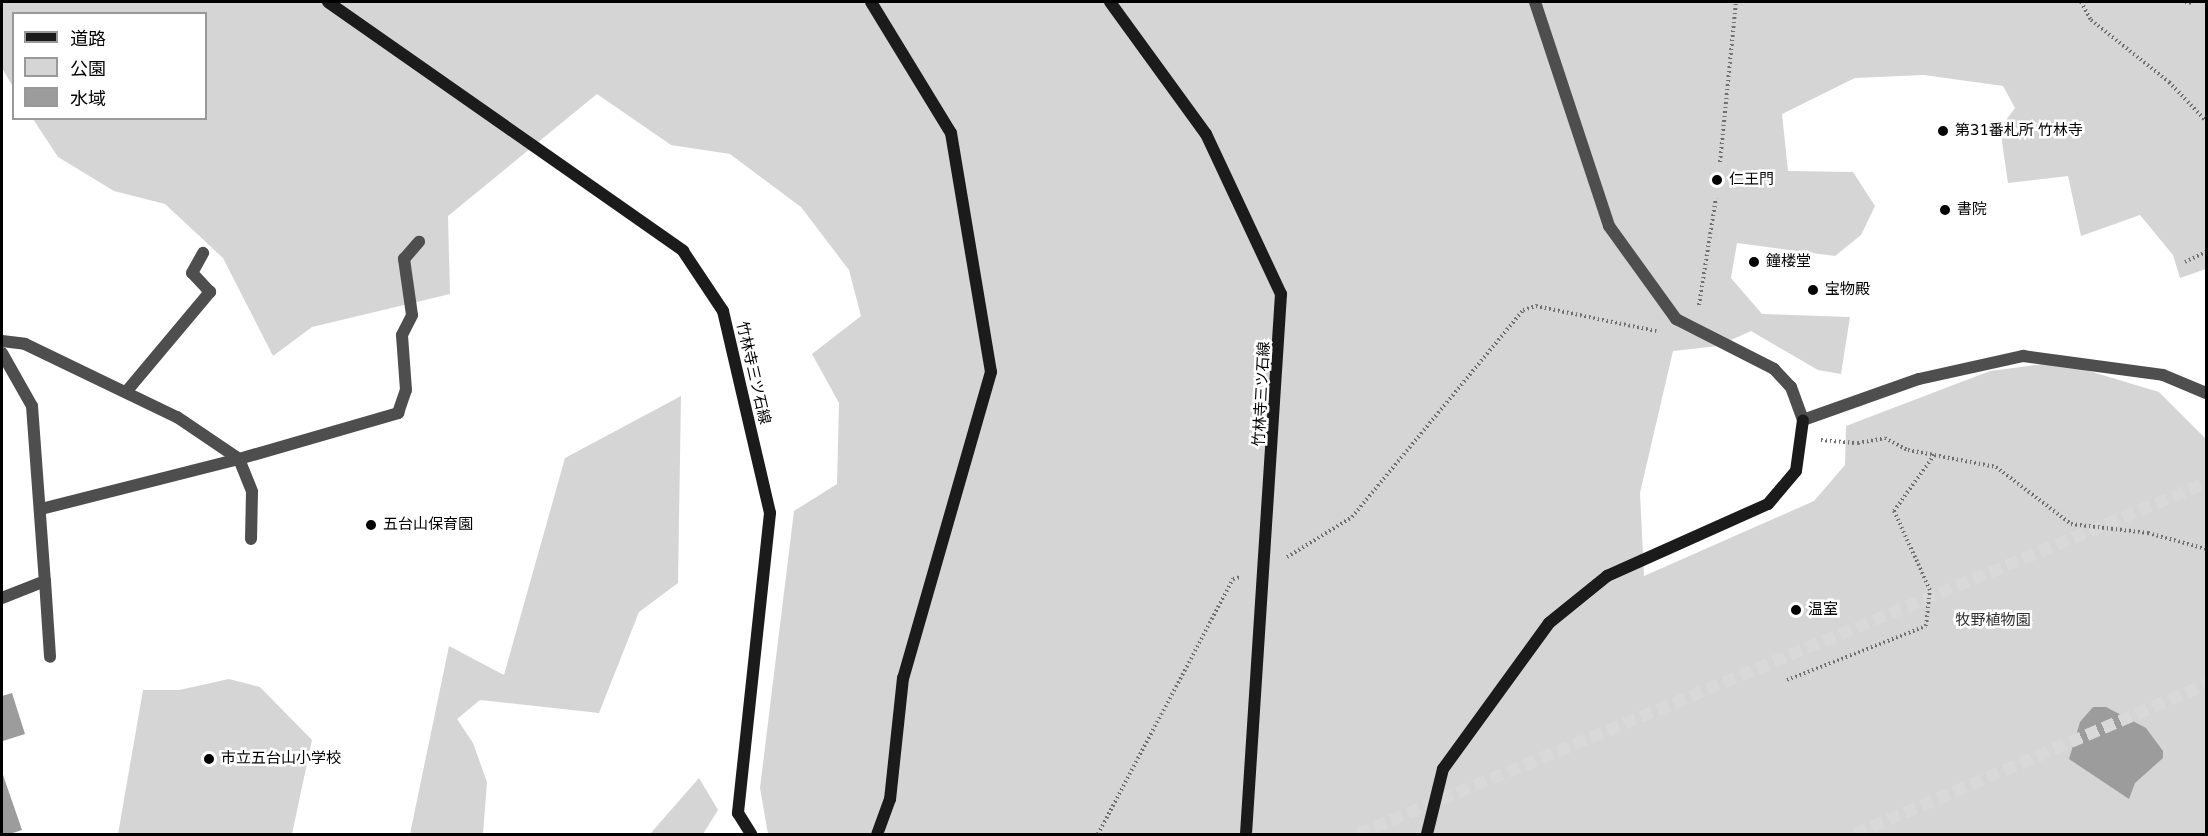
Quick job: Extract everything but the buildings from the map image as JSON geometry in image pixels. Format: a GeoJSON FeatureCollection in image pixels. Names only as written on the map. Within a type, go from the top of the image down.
{"type":"FeatureCollection","features":[{"type":"Feature","properties":{"kind":"main road","name":"竹林寺三ツ石線"},"geometry":{"type":"LineString","coordinates":[[328,2],[683,251],[723,311],[770,513],[738,813],[751,834]]}},
{"type":"Feature","properties":{"kind":"main road"},"geometry":{"type":"LineString","coordinates":[[871,2],[951,133],[991,372],[903,678],[890,799],[877,834]]}},
{"type":"Feature","properties":{"kind":"main road","name":"竹林寺三ツ石線"},"geometry":{"type":"LineString","coordinates":[[1110,2],[1206,135],[1281,294],[1246,834]]}},
{"type":"Feature","properties":{"kind":"main road"},"geometry":{"type":"LineString","coordinates":[[1427,834],[1443,769],[1549,623],[1607,576],[1760,511],[1791,480],[1805,439],[1803,420]]}},
{"type":"Feature","properties":{"kind":"street"},"geometry":{"type":"LineString","coordinates":[[1535,2],[1609,226],[1666,309],[1694,333],[1774,369],[1791,387],[1803,420],[1919,380],[2023,356],[2163,375],[2206,393]]}},
{"type":"Feature","properties":{"kind":"street"},"geometry":{"type":"LineString","coordinates":[[41,509],[239,459],[398,413],[405,390],[402,334],[412,315],[404,259],[419,242]]}},
{"type":"Feature","properties":{"kind":"street"},"geometry":{"type":"LineString","coordinates":[[126,392],[210,292],[192,273],[203,253]]}},
{"type":"Feature","properties":{"kind":"street"},"geometry":{"type":"LineString","coordinates":[[2,341],[25,344],[177,417],[239,459],[252,492],[251,539]]}},
{"type":"Feature","properties":{"kind":"street"},"geometry":{"type":"LineString","coordinates":[[2,353],[32,406],[50,657]]}},
{"type":"Feature","properties":{"kind":"street"},"geometry":{"type":"LineString","coordinates":[[2,598],[45,581]]}},
{"type":"Feature","properties":{"kind":"path"},"geometry":{"type":"LineString","coordinates":[[1720,162],[1736,2]]}},
{"type":"Feature","properties":{"kind":"path"},"geometry":{"type":"LineString","coordinates":[[2081,2],[2091,20],[2169,82],[2206,121]]}},
{"type":"Feature","properties":{"kind":"path"},"geometry":{"type":"LineString","coordinates":[[2185,2],[2193,3]]}},
{"type":"Feature","properties":{"kind":"path"},"geometry":{"type":"LineString","coordinates":[[1098,834],[1233,579],[1263,571],[1352,517],[1523,310],[1536,306],[1684,337],[1694,333],[1716,198]]}},
{"type":"Feature","properties":{"kind":"path"},"geometry":{"type":"LineString","coordinates":[[2184,262],[2206,252]]}},
{"type":"Feature","properties":{"kind":"path"},"geometry":{"type":"LineString","coordinates":[[1805,439],[1858,443],[1875,436],[1935,454],[1996,467],[2071,524],[2148,533],[2206,549]]}},
{"type":"Feature","properties":{"kind":"path"},"geometry":{"type":"LineString","coordinates":[[1787,680],[1926,626],[1930,590],[1894,511],[1935,454]]}},
{"type":"Feature","properties":{"kind":"green space","name":"牧野植物園"},"geometry":{"type":"Polygon","coordinates":[[[2,2],[2206,2],[2206,269],[2180,278],[2173,255],[2140,215],[2081,236],[2068,176],[2008,183],[2000,128],[2015,108],[2003,86],[1924,75],[1855,78],[1782,114],[1788,171],[1853,172],[1875,206],[1861,235],[1835,256],[1737,243],[1731,278],[1762,314],[1850,317],[1841,374],[1818,370],[1751,331],[1718,346],[1673,351],[1640,493],[1644,576],[1814,501],[1845,465],[1846,426],[1990,371],[2059,362],[2159,392],[2206,439],[2206,834],[768,834],[760,788],[794,511],[837,484],[839,403],[812,354],[861,316],[849,270],[801,207],[730,154],[671,145],[597,94],[448,216],[450,294],[312,327],[273,356],[223,258],[165,204],[114,191],[58,157],[34,120],[207,120],[207,12],[12,12],[12,85],[2,68],[2,2]]]}},
{"type":"Feature","properties":{"kind":"green space"},"geometry":{"type":"Polygon","coordinates":[[[681,396],[678,583],[639,612],[599,713],[480,700],[457,719],[473,743],[487,782],[483,834],[410,834],[449,646],[504,675],[565,458],[681,396]]]}},
{"type":"Feature","properties":{"kind":"green space"},"geometry":{"type":"Polygon","coordinates":[[[229,679],[260,687],[312,740],[292,834],[118,834],[143,690],[179,690],[229,679]]]}},
{"type":"Feature","properties":{"kind":"green space"},"geometry":{"type":"Polygon","coordinates":[[[699,778],[718,810],[703,834],[650,834],[699,778]]]}},
{"type":"Feature","properties":{"kind":"water"},"geometry":{"type":"Polygon","coordinates":[[[12,693],[25,734],[3,741],[2,696],[12,693]]]}},
{"type":"Feature","properties":{"kind":"water"},"geometry":{"type":"Polygon","coordinates":[[[2093,707],[2106,707],[2146,728],[2163,751],[2163,758],[2135,783],[2129,799],[2069,759],[2080,722],[2093,707]]]}},
{"type":"Feature","properties":{"kind":"water"},"geometry":{"type":"Polygon","coordinates":[[[2,772],[22,830],[10,834],[2,834],[2,772]]]}},
{"type":"Feature","properties":{"kind":"tunnel"},"geometry":{"type":"LineString","coordinates":[[1358,834],[2206,483]]}},
{"type":"Feature","properties":{"kind":"tunnel"},"geometry":{"type":"LineString","coordinates":[[1855,834],[2206,684]]}},
{"type":"Feature","properties":{"kind":"place","name":"第31番札所 竹林寺"},"geometry":{"type":"Point","coordinates":[1943,131]}},
{"type":"Feature","properties":{"kind":"place","name":"仁王門"},"geometry":{"type":"Point","coordinates":[1717,180]}},
{"type":"Feature","properties":{"kind":"place","name":"書院"},"geometry":{"type":"Point","coordinates":[1945,210]}},
{"type":"Feature","properties":{"kind":"place","name":"鐘楼堂"},"geometry":{"type":"Point","coordinates":[1754,262]}},
{"type":"Feature","properties":{"kind":"place","name":"宝物殿"},"geometry":{"type":"Point","coordinates":[1813,290]}},
{"type":"Feature","properties":{"kind":"place","name":"五台山保育園"},"geometry":{"type":"Point","coordinates":[371,525]}},
{"type":"Feature","properties":{"kind":"place","name":"温室"},"geometry":{"type":"Point","coordinates":[1796,610]}},
{"type":"Feature","properties":{"kind":"place","name":"市立五台山小学校"},"geometry":{"type":"Point","coordinates":[209,759]}}]}
